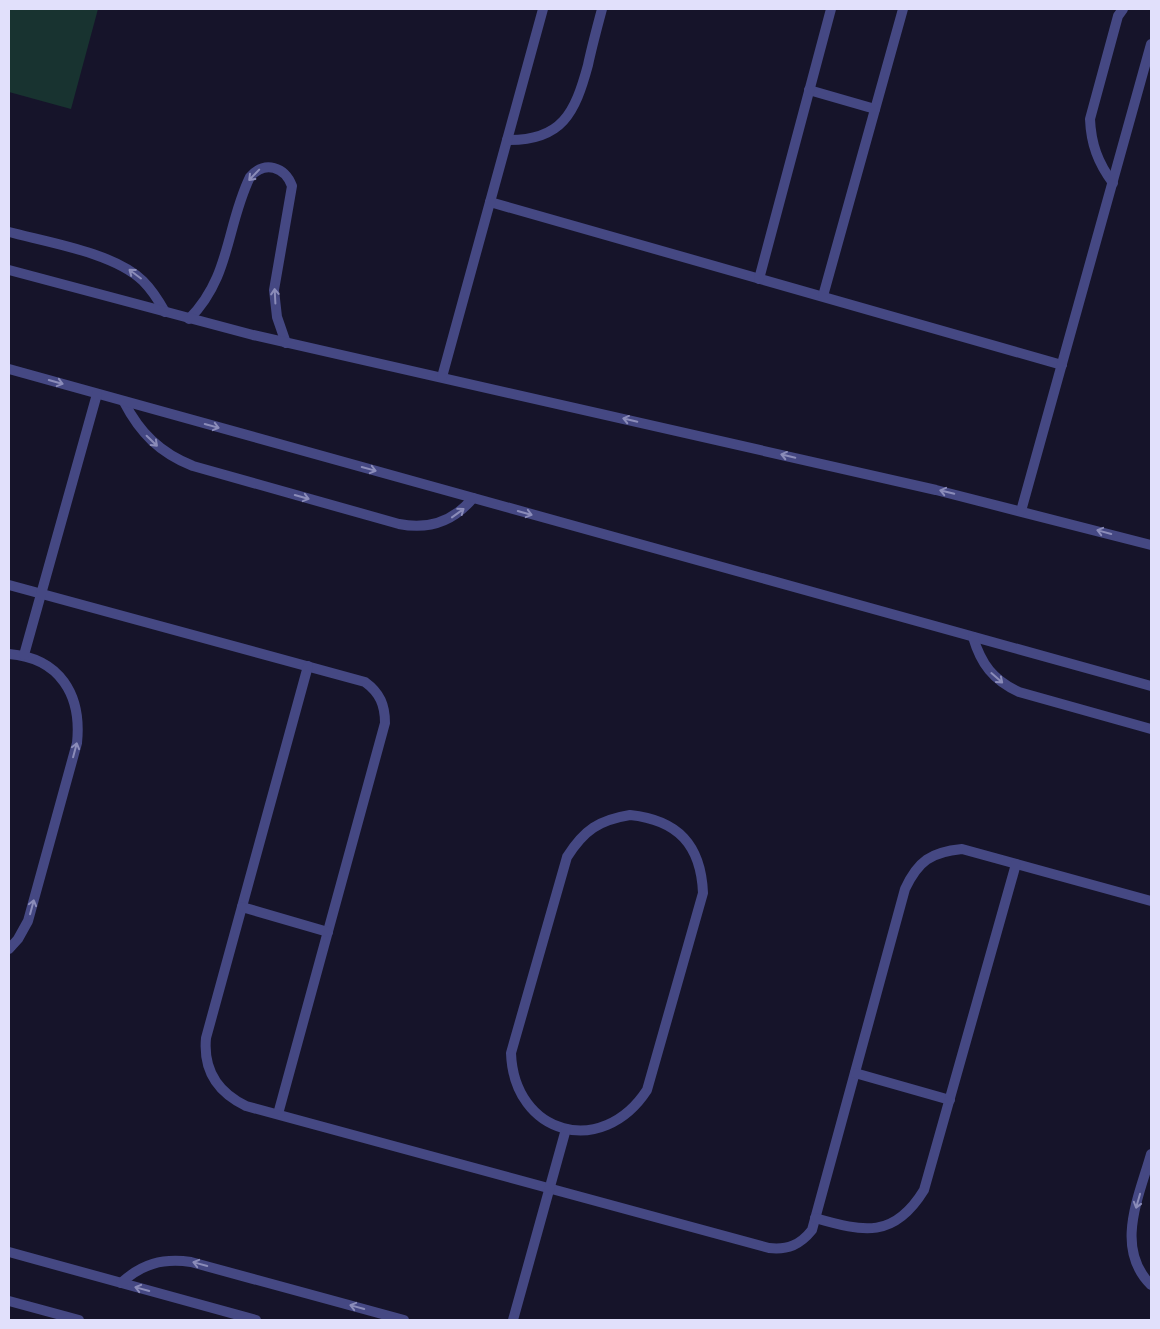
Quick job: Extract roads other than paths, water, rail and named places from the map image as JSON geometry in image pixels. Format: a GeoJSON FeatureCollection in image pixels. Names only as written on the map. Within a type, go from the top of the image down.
{"type":"FeatureCollection","features":[{"type":"Feature","properties":{"kind":"street"},"geometry":{"type":"LineString","coordinates":[[442,377],[543,9]]}},
{"type":"Feature","properties":{"kind":"street"},"geometry":{"type":"LineString","coordinates":[[507,140],[526,140],[546,135],[562,124],[574,108],[602,9]]}},
{"type":"Feature","properties":{"kind":"street"},"geometry":{"type":"LineString","coordinates":[[759,278],[831,9]]}},
{"type":"Feature","properties":{"kind":"street"},"geometry":{"type":"LineString","coordinates":[[823,296],[903,9]]}},
{"type":"Feature","properties":{"kind":"street"},"geometry":{"type":"LineString","coordinates":[[1113,183],[1098,160],[1093,146],[1090,119],[1118,16],[1123,9]]}},
{"type":"Feature","properties":{"kind":"street"},"geometry":{"type":"LineString","coordinates":[[1021,511],[1151,44]]}},
{"type":"Feature","properties":{"kind":"street"},"geometry":{"type":"LineString","coordinates":[[809,90],[875,109]]}},
{"type":"Feature","properties":{"kind":"street"},"geometry":{"type":"LineString","coordinates":[[189,319],[207,299],[219,276],[250,176],[255,171],[270,166],[285,173],[292,186],[274,290],[277,317],[286,343]]}},
{"type":"Feature","properties":{"kind":"street"},"geometry":{"type":"LineString","coordinates":[[490,202],[1062,365]]}},
{"type":"Feature","properties":{"kind":"street"},"geometry":{"type":"LineString","coordinates":[[9,232],[109,260],[127,268],[143,280],[156,295],[165,312]]}},
{"type":"Feature","properties":{"kind":"street"},"geometry":{"type":"LineString","coordinates":[[9,270],[189,319],[286,343],[442,377],[1021,511],[1151,544]]}},
{"type":"Feature","properties":{"kind":"street"},"geometry":{"type":"LineString","coordinates":[[9,369],[1151,686]]}},
{"type":"Feature","properties":{"kind":"street"},"geometry":{"type":"LineString","coordinates":[[24,655],[97,394]]}},
{"type":"Feature","properties":{"kind":"street"},"geometry":{"type":"LineString","coordinates":[[124,402],[144,434],[158,448],[175,459],[193,466],[399,524],[413,527],[440,523],[464,509],[473,498]]}},
{"type":"Feature","properties":{"kind":"street"},"geometry":{"type":"LineString","coordinates":[[9,586],[365,682],[375,689],[382,699],[385,723],[278,1114]]}},
{"type":"Feature","properties":{"kind":"street"},"geometry":{"type":"LineString","coordinates":[[973,637],[984,665],[993,677],[1005,686],[1019,692],[1151,729]]}},
{"type":"Feature","properties":{"kind":"street"},"geometry":{"type":"LineString","coordinates":[[9,654],[24,655],[42,662],[63,681],[76,706],[79,724],[77,743],[28,921],[18,939],[9,948]]}},
{"type":"Feature","properties":{"kind":"street"},"geometry":{"type":"LineString","coordinates":[[308,666],[206,1038],[206,1059],[213,1080],[222,1091],[246,1106],[769,1248],[781,1249],[794,1246],[804,1240],[812,1230],[905,889],[913,872],[926,859],[943,851],[962,850],[1151,902]]}},
{"type":"Feature","properties":{"kind":"street"},"geometry":{"type":"LineString","coordinates":[[630,815],[650,817],[669,825],[684,838],[696,854],[702,873],[703,893],[647,1090],[636,1106],[622,1119],[604,1127],[585,1131],[566,1129],[550,1123],[536,1114],[524,1101],[514,1078],[511,1053],[567,857],[578,841],[592,827],[611,818],[630,815]]}},
{"type":"Feature","properties":{"kind":"street"},"geometry":{"type":"LineString","coordinates":[[816,1218],[855,1229],[888,1225],[903,1216],[915,1205],[924,1190],[1016,864]]}},
{"type":"Feature","properties":{"kind":"street"},"geometry":{"type":"LineString","coordinates":[[242,907],[328,932]]}},
{"type":"Feature","properties":{"kind":"street"},"geometry":{"type":"LineString","coordinates":[[855,1074],[950,1100]]}},
{"type":"Feature","properties":{"kind":"street"},"geometry":{"type":"LineString","coordinates":[[513,1320],[566,1129]]}},
{"type":"Feature","properties":{"kind":"street"},"geometry":{"type":"LineString","coordinates":[[1151,1154],[1132,1224],[1131,1243],[1135,1262],[1144,1278],[1151,1285]]}},
{"type":"Feature","properties":{"kind":"street"},"geometry":{"type":"LineString","coordinates":[[9,1252],[256,1320]]}},
{"type":"Feature","properties":{"kind":"street"},"geometry":{"type":"LineString","coordinates":[[121,1283],[146,1265],[176,1260],[191,1262],[404,1320]]}},
{"type":"Feature","properties":{"kind":"street"},"geometry":{"type":"LineString","coordinates":[[9,1301],[79,1320]]}}]}
